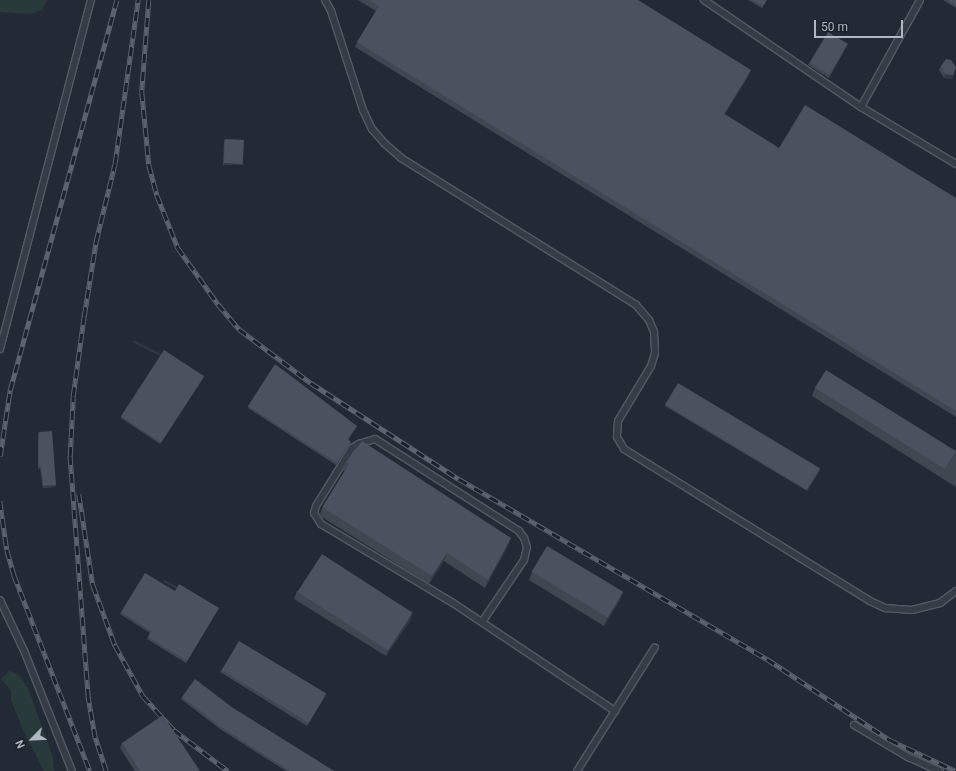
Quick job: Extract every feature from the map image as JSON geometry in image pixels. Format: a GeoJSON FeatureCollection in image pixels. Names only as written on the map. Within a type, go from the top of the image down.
{"type":"FeatureCollection","features":[{"type":"Feature","properties":{"kind":"lane"},"geometry":{"type":"LineString","coordinates":[[0,349],[91,0]]}},
{"type":"Feature","properties":{"kind":"lane"},"geometry":{"type":"LineString","coordinates":[[324,0],[331,11],[363,110],[372,129],[384,143],[401,158],[636,305],[649,320],[654,337],[654,353],[651,366],[618,421],[617,437],[624,449],[870,601],[885,608],[912,610],[940,603],[956,591]]}},
{"type":"Feature","properties":{"kind":"lane"},"geometry":{"type":"LineString","coordinates":[[704,0],[861,107],[956,164]]}},
{"type":"Feature","properties":{"kind":"lane"},"geometry":{"type":"LineString","coordinates":[[861,107],[920,0]]}},
{"type":"Feature","properties":{"kind":"lane"},"geometry":{"type":"LineString","coordinates":[[482,622],[524,560],[527,547],[524,538],[518,531],[375,439],[352,448],[316,506],[317,519],[482,622],[616,711]]}},
{"type":"Feature","properties":{"kind":"lane"},"geometry":{"type":"LineString","coordinates":[[0,600],[25,653],[72,771]]}},
{"type":"Feature","properties":{"kind":"lane"},"geometry":{"type":"LineString","coordinates":[[577,771],[655,647]]}},
{"type":"Feature","properties":{"kind":"lane"},"geometry":{"type":"LineString","coordinates":[[854,725],[908,757],[940,771]]}},
{"type":"Feature","properties":{"kind":"shaded area"},"geometry":{"type":"Polygon","coordinates":[[[0,0],[47,0],[42,10],[30,14],[0,12],[0,0]]]}},
{"type":"Feature","properties":{"kind":"shaded area"},"geometry":{"type":"Polygon","coordinates":[[[9,671],[18,674],[28,688],[53,757],[54,771],[44,771],[24,732],[11,700],[11,690],[1,679],[9,671]]]}},
{"type":"Feature","properties":{"kind":"building"},"geometry":{"type":"Polygon","coordinates":[[[369,0],[638,0],[751,70],[724,114],[779,148],[805,105],[956,198],[956,411],[357,42],[379,6],[369,0]]]}},
{"type":"Feature","properties":{"kind":"building"},"geometry":{"type":"Polygon","coordinates":[[[752,0],[767,0],[763,6],[752,0]]]}},
{"type":"Feature","properties":{"kind":"building"},"geometry":{"type":"Polygon","coordinates":[[[947,0],[956,0],[956,6],[947,0]]]}},
{"type":"Feature","properties":{"kind":"building"},"geometry":{"type":"Polygon","coordinates":[[[828,32],[848,44],[829,75],[809,63],[828,32]]]}},
{"type":"Feature","properties":{"kind":"building"},"geometry":{"type":"Polygon","coordinates":[[[946,59],[951,60],[956,67],[953,75],[945,74],[941,66],[946,59]]]}},
{"type":"Feature","properties":{"kind":"building"},"geometry":{"type":"Polygon","coordinates":[[[225,139],[244,140],[243,164],[224,163],[225,139]]]}},
{"type":"Feature","properties":{"kind":"building"},"geometry":{"type":"Polygon","coordinates":[[[164,350],[204,376],[161,442],[121,416],[164,350]]]}},
{"type":"Feature","properties":{"kind":"building"},"geometry":{"type":"Polygon","coordinates":[[[275,364],[357,426],[348,439],[351,442],[337,463],[248,406],[275,364]]]}},
{"type":"Feature","properties":{"kind":"building"},"geometry":{"type":"Polygon","coordinates":[[[826,370],[956,451],[945,469],[815,388],[826,370]]]}},
{"type":"Feature","properties":{"kind":"building"},"geometry":{"type":"Polygon","coordinates":[[[678,383],[819,468],[807,489],[665,404],[678,383]]]}},
{"type":"Feature","properties":{"kind":"building"},"geometry":{"type":"Polygon","coordinates":[[[52,431],[56,485],[43,486],[41,466],[39,467],[39,432],[52,431]]]}},
{"type":"Feature","properties":{"kind":"building"},"geometry":{"type":"Polygon","coordinates":[[[362,441],[511,538],[488,580],[447,553],[432,576],[325,509],[323,506],[349,464],[346,462],[362,441]]]}},
{"type":"Feature","properties":{"kind":"building"},"geometry":{"type":"Polygon","coordinates":[[[547,546],[623,592],[608,618],[532,572],[547,546]]]}},
{"type":"Feature","properties":{"kind":"building"},"geometry":{"type":"Polygon","coordinates":[[[322,554],[413,613],[388,651],[297,592],[322,554]]]}},
{"type":"Feature","properties":{"kind":"building"},"geometry":{"type":"Polygon","coordinates":[[[145,573],[175,591],[179,584],[219,608],[187,661],[148,637],[151,631],[121,612],[145,573]]]}},
{"type":"Feature","properties":{"kind":"building"},"geometry":{"type":"Polygon","coordinates":[[[239,641],[326,694],[309,723],[221,670],[239,641]]]}},
{"type":"Feature","properties":{"kind":"building"},"geometry":{"type":"Polygon","coordinates":[[[195,679],[233,708],[334,771],[290,771],[221,727],[182,697],[195,679]]]}},
{"type":"Feature","properties":{"kind":"building"},"geometry":{"type":"Polygon","coordinates":[[[163,715],[200,771],[140,771],[122,743],[163,715]]]}},
{"type":"Feature","properties":{"kind":"railway"},"geometry":{"type":"LineString","coordinates":[[0,456],[10,390],[117,0]]}},
{"type":"Feature","properties":{"kind":"railway"},"geometry":{"type":"LineString","coordinates":[[106,771],[95,738],[88,698],[70,456],[73,396],[84,316],[96,241],[115,163],[138,0]]}},
{"type":"Feature","properties":{"kind":"railway"},"geometry":{"type":"LineString","coordinates":[[149,0],[142,92],[149,165],[157,195],[178,248],[218,304],[239,329],[311,383],[459,479],[767,659],[890,740],[956,771]]}},
{"type":"Feature","properties":{"kind":"railway"},"geometry":{"type":"LineString","coordinates":[[79,494],[93,585],[115,645],[143,696],[174,730],[228,771]]}},
{"type":"Feature","properties":{"kind":"railway"},"geometry":{"type":"LineString","coordinates":[[0,501],[7,550],[14,575],[90,771]]}}]}
